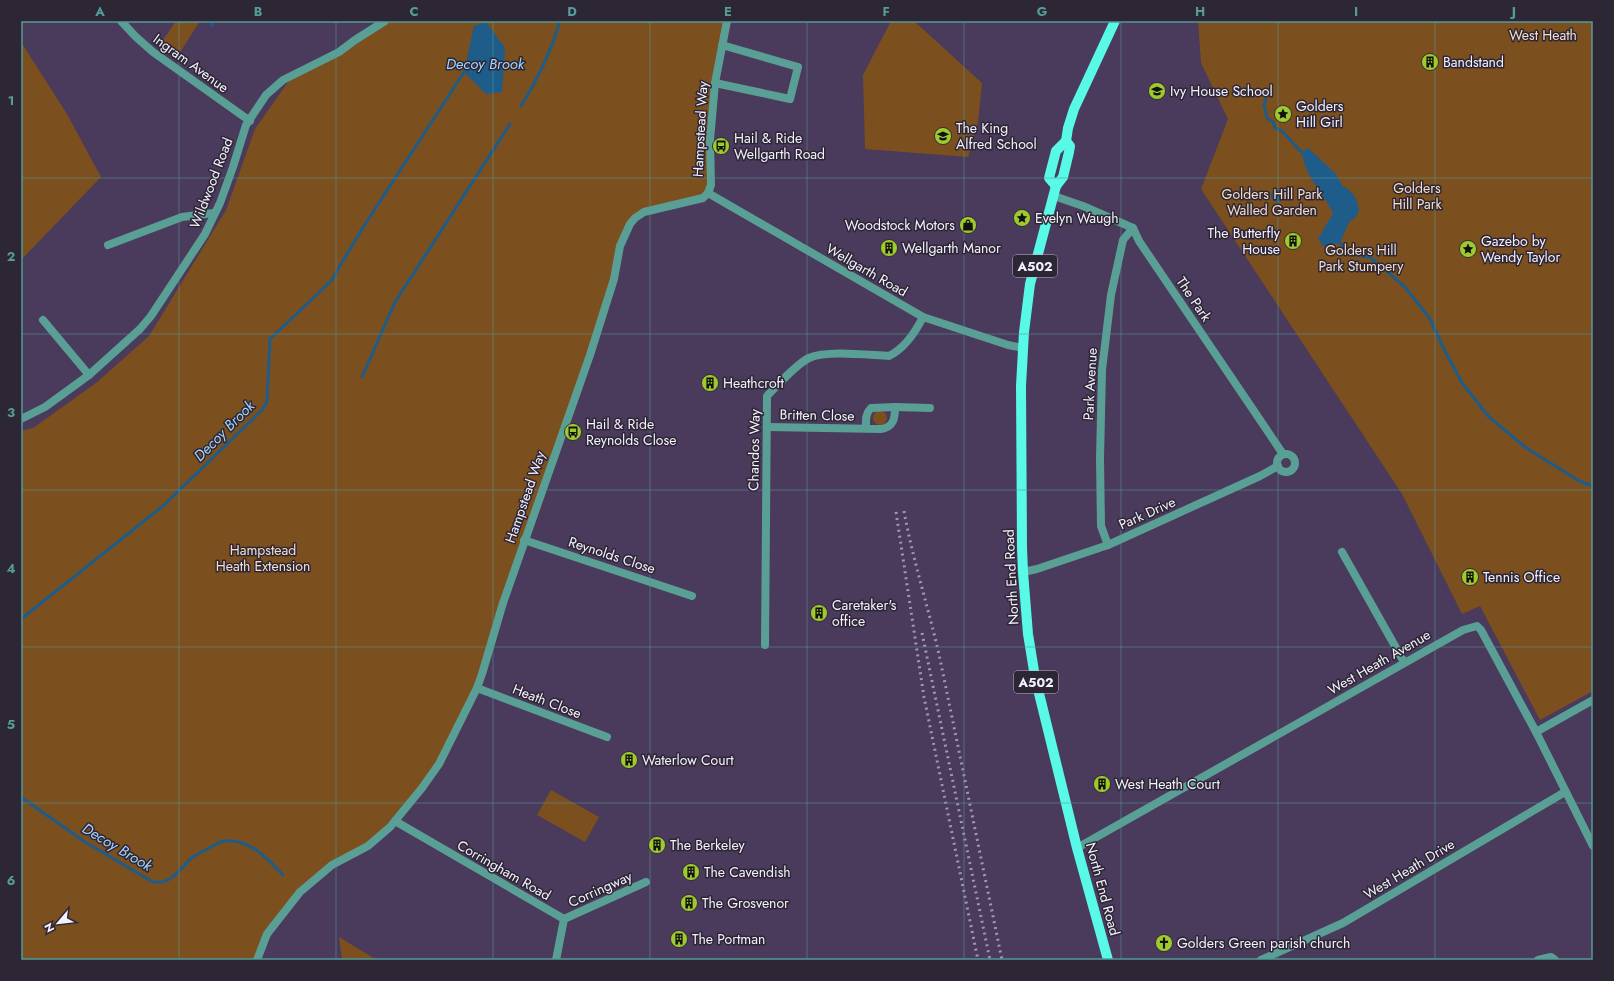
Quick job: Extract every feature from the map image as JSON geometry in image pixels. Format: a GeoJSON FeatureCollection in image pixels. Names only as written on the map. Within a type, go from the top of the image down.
{"type":"FeatureCollection","features":[{"type":"Feature","properties":{"kind":"main road","name":"North End Road"},"geometry":{"type":"LineString","coordinates":[[1108,960],[1035,677],[1028,634],[1022,547],[1023,348],[1030,284],[1056,186],[1063,177],[1068,157],[1070,146],[1066,141],[1068,128],[1074,109],[1115,21]]}},
{"type":"Feature","properties":{"kind":"street","name":"Ingram Avenue"},"geometry":{"type":"LineString","coordinates":[[121,21],[153,52],[250,121]]}},
{"type":"Feature","properties":{"kind":"street","name":"Wildwood Road"},"geometry":{"type":"LineString","coordinates":[[21,419],[45,407],[89,375],[140,329],[151,316],[206,234],[233,167],[246,125],[266,95],[283,80],[339,52],[385,21]]}},
{"type":"Feature","properties":{"kind":"street","name":"Hampstead Way"},"geometry":{"type":"LineString","coordinates":[[257,960],[268,934],[300,892],[332,865],[368,846],[395,821],[439,764],[477,688],[524,540],[587,363],[614,279],[619,252],[625,234],[635,218],[644,212],[704,198],[708,193],[711,185],[710,140],[715,83],[727,21]]}},
{"type":"Feature","properties":{"kind":"street"},"geometry":{"type":"LineString","coordinates":[[715,83],[790,99],[798,68],[722,45]]}},
{"type":"Feature","properties":{"kind":"street","name":"Wellgarth Road"},"geometry":{"type":"LineString","coordinates":[[708,193],[923,317],[1008,345],[1023,348]]}},
{"type":"Feature","properties":{"kind":"street"},"geometry":{"type":"LineString","coordinates":[[1054,196],[1083,206],[1133,228]]}},
{"type":"Feature","properties":{"kind":"street"},"geometry":{"type":"LineString","coordinates":[[108,245],[182,217],[214,213]]}},
{"type":"Feature","properties":{"kind":"street","name":"The Park"},"geometry":{"type":"LineString","coordinates":[[1133,228],[1279,460],[1290,455],[1294,464]]}},
{"type":"Feature","properties":{"kind":"street","name":"Park Avenue"},"geometry":{"type":"LineString","coordinates":[[1108,545],[1101,526],[1100,459],[1102,370],[1111,295],[1123,240],[1133,228]]}},
{"type":"Feature","properties":{"kind":"street","name":"Chandos Way"},"geometry":{"type":"LineString","coordinates":[[765,645],[765,529],[768,427],[767,396],[788,375],[808,359],[824,354],[889,356],[898,351],[905,344],[916,330],[923,317]]}},
{"type":"Feature","properties":{"kind":"street"},"geometry":{"type":"LineString","coordinates":[[43,320],[89,375]]}},
{"type":"Feature","properties":{"kind":"street"},"geometry":{"type":"LineString","coordinates":[[895,407],[930,408]]}},
{"type":"Feature","properties":{"kind":"street","name":"Britten Close"},"geometry":{"type":"LineString","coordinates":[[768,427],[881,429],[889,426],[894,421],[895,407],[871,408],[867,411],[866,428]]}},
{"type":"Feature","properties":{"kind":"street","name":"Park Drive"},"geometry":{"type":"LineString","coordinates":[[1023,572],[1037,569],[1108,545],[1260,476],[1279,460],[1283,471],[1287,471],[1292,468],[1294,464]]}},
{"type":"Feature","properties":{"kind":"street","name":"Reynolds Close"},"geometry":{"type":"LineString","coordinates":[[524,540],[692,596]]}},
{"type":"Feature","properties":{"kind":"street"},"geometry":{"type":"LineString","coordinates":[[1342,552],[1404,662]]}},
{"type":"Feature","properties":{"kind":"street","name":"West Heath Avenue"},"geometry":{"type":"LineString","coordinates":[[1078,848],[1404,662],[1463,630],[1477,626],[1481,630],[1536,732],[1593,846]]}},
{"type":"Feature","properties":{"kind":"street","name":"Heath Close"},"geometry":{"type":"LineString","coordinates":[[477,688],[607,737]]}},
{"type":"Feature","properties":{"kind":"street"},"geometry":{"type":"LineString","coordinates":[[1536,732],[1593,700]]}},
{"type":"Feature","properties":{"kind":"street","name":"West Heath Drive"},"geometry":{"type":"LineString","coordinates":[[1261,960],[1343,923],[1565,792]]}},
{"type":"Feature","properties":{"kind":"street","name":"Corringham Road"},"geometry":{"type":"LineString","coordinates":[[395,821],[564,919]]}},
{"type":"Feature","properties":{"kind":"street","name":"Corringway"},"geometry":{"type":"LineString","coordinates":[[564,919],[646,882]]}},
{"type":"Feature","properties":{"kind":"street"},"geometry":{"type":"LineString","coordinates":[[556,960],[564,919]]}},
{"type":"Feature","properties":{"kind":"street"},"geometry":{"type":"LineString","coordinates":[[1538,960],[1540,958],[1551,957],[1555,960]]}},
{"type":"Feature","properties":{"kind":"green space"},"geometry":{"type":"Polygon","coordinates":[[[176,21],[200,21],[177,57],[159,46],[176,21]]]}},
{"type":"Feature","properties":{"kind":"green space","name":"Hampstead Heath Extension"},"geometry":{"type":"Polygon","coordinates":[[[390,21],[729,21],[722,45],[708,193],[644,212],[630,224],[614,279],[477,688],[439,764],[368,846],[332,865],[287,908],[257,960],[21,960],[21,431],[33,428],[96,383],[149,336],[226,210],[255,129],[288,82],[390,21]]]}},
{"type":"Feature","properties":{"kind":"green space"},"geometry":{"type":"Polygon","coordinates":[[[891,21],[914,21],[982,83],[978,122],[968,157],[865,149],[863,75],[891,21]]]}},
{"type":"Feature","properties":{"kind":"green space","name":"Golders Hill Park"},"geometry":{"type":"Polygon","coordinates":[[[1198,21],[1593,21],[1593,691],[1540,720],[1480,606],[1462,614],[1402,494],[1201,189],[1228,119],[1201,63],[1198,21]]]}},
{"type":"Feature","properties":{"kind":"green space"},"geometry":{"type":"Polygon","coordinates":[[[21,42],[67,114],[101,177],[21,260],[21,42]]]}},
{"type":"Feature","properties":{"kind":"green space"},"geometry":{"type":"Polygon","coordinates":[[[877,411],[883,411],[887,415],[887,421],[883,425],[877,425],[873,421],[873,415],[877,411]]]}},
{"type":"Feature","properties":{"kind":"green space"},"geometry":{"type":"Polygon","coordinates":[[[551,790],[599,817],[585,842],[537,815],[551,790]]]}},
{"type":"Feature","properties":{"kind":"green space"},"geometry":{"type":"Polygon","coordinates":[[[339,937],[377,960],[342,960],[339,937]]]}},
{"type":"Feature","properties":{"kind":"water","name":"Decoy Brook"},"geometry":{"type":"Polygon","coordinates":[[[486,22],[505,48],[502,92],[486,94],[464,72],[474,26],[486,22]]]}},
{"type":"Feature","properties":{"kind":"water"},"geometry":{"type":"Polygon","coordinates":[[[1308,148],[1335,173],[1342,185],[1356,198],[1359,211],[1356,217],[1349,222],[1340,243],[1332,244],[1326,249],[1318,239],[1333,213],[1305,166],[1303,151],[1308,148]]]}},
{"type":"Feature","properties":{"kind":"water"},"geometry":{"type":"Polygon","coordinates":[[[1275,190],[1279,190],[1283,196],[1279,202],[1275,202],[1271,198],[1271,194],[1275,190]]]}},
{"type":"Feature","properties":{"kind":"waterway","name":"Decoy Brook"},"geometry":{"type":"LineString","coordinates":[[211,21],[212,26]]}},
{"type":"Feature","properties":{"kind":"waterway"},"geometry":{"type":"LineString","coordinates":[[521,106],[544,65],[560,21]]}},
{"type":"Feature","properties":{"kind":"waterway","name":"Decoy Brook"},"geometry":{"type":"LineString","coordinates":[[21,619],[163,506],[263,409],[267,401],[270,339],[331,281],[362,229],[464,72]]}},
{"type":"Feature","properties":{"kind":"waterway"},"geometry":{"type":"LineString","coordinates":[[1266,99],[1264,105],[1267,118],[1273,122],[1275,128],[1282,131],[1303,154]]}},
{"type":"Feature","properties":{"kind":"waterway"},"geometry":{"type":"LineString","coordinates":[[362,377],[395,302],[510,124]]}},
{"type":"Feature","properties":{"kind":"waterway"},"geometry":{"type":"LineString","coordinates":[[1340,243],[1355,255],[1370,257],[1405,287],[1430,319],[1462,383],[1489,417],[1525,447],[1579,481],[1593,486]]}},
{"type":"Feature","properties":{"kind":"waterway","name":"Decoy Brook"},"geometry":{"type":"LineString","coordinates":[[21,797],[85,842],[153,882],[166,881],[176,874],[193,857],[217,843],[224,841],[242,843],[257,850],[283,875]]}},
{"type":"Feature","properties":{"kind":"railway"},"geometry":{"type":"LineString","coordinates":[[904,511],[940,659],[1002,960]]}},
{"type":"Feature","properties":{"kind":"railway"},"geometry":{"type":"LineString","coordinates":[[896,512],[924,697],[978,960]]}},
{"type":"Feature","properties":{"kind":"railway"},"geometry":{"type":"LineString","coordinates":[[922,633],[990,960]]}},
{"type":"Feature","properties":{"kind":"place","name":"Bandstand"},"geometry":{"type":"Point","coordinates":[1430,62]}},
{"type":"Feature","properties":{"kind":"place","name":"Ivy House School"},"geometry":{"type":"Point","coordinates":[1157,91]}},
{"type":"Feature","properties":{"kind":"place","name":"Golders Hill Girl"},"geometry":{"type":"Point","coordinates":[1283,114]}},
{"type":"Feature","properties":{"kind":"place","name":"The King Alfred School"},"geometry":{"type":"Point","coordinates":[943,136]}},
{"type":"Feature","properties":{"kind":"place","name":"Hail & Ride Wellgarth Road"},"geometry":{"type":"Point","coordinates":[721,146]}},
{"type":"Feature","properties":{"kind":"place","name":"Evelyn Waugh"},"geometry":{"type":"Point","coordinates":[1022,218]}},
{"type":"Feature","properties":{"kind":"place","name":"Woodstock Motors"},"geometry":{"type":"Point","coordinates":[968,225]}},
{"type":"Feature","properties":{"kind":"place","name":"The Butterfly House"},"geometry":{"type":"Point","coordinates":[1293,241]}},
{"type":"Feature","properties":{"kind":"place","name":"Wellgarth Manor"},"geometry":{"type":"Point","coordinates":[889,248]}},
{"type":"Feature","properties":{"kind":"place","name":"Gazebo by Wendy Taylor"},"geometry":{"type":"Point","coordinates":[1468,249]}},
{"type":"Feature","properties":{"kind":"place","name":"Heathcroft"},"geometry":{"type":"Point","coordinates":[710,383]}},
{"type":"Feature","properties":{"kind":"place","name":"Hail & Ride Reynolds Close"},"geometry":{"type":"Point","coordinates":[573,432]}},
{"type":"Feature","properties":{"kind":"place","name":"Tennis Office"},"geometry":{"type":"Point","coordinates":[1470,577]}},
{"type":"Feature","properties":{"kind":"place","name":"Caretaker's office"},"geometry":{"type":"Point","coordinates":[819,613]}},
{"type":"Feature","properties":{"kind":"place","name":"Waterlow Court"},"geometry":{"type":"Point","coordinates":[629,760]}},
{"type":"Feature","properties":{"kind":"place","name":"West Heath Court"},"geometry":{"type":"Point","coordinates":[1102,784]}},
{"type":"Feature","properties":{"kind":"place","name":"The Berkeley"},"geometry":{"type":"Point","coordinates":[657,845]}},
{"type":"Feature","properties":{"kind":"place","name":"The Cavendish"},"geometry":{"type":"Point","coordinates":[691,872]}},
{"type":"Feature","properties":{"kind":"place","name":"The Grosvenor"},"geometry":{"type":"Point","coordinates":[689,903]}},
{"type":"Feature","properties":{"kind":"place","name":"The Portman"},"geometry":{"type":"Point","coordinates":[679,939]}},
{"type":"Feature","properties":{"kind":"place","name":"Golders Green parish church"},"geometry":{"type":"Point","coordinates":[1164,943]}},
{"type":"Feature","properties":{"kind":"park label","name":"West Heath"},"geometry":{"type":"Point","coordinates":[1543,35]}},
{"type":"Feature","properties":{"kind":"park label","name":"Golders Hill Park Walled Garden"},"geometry":{"type":"Point","coordinates":[1272,202]}},
{"type":"Feature","properties":{"kind":"park label","name":"Golders Hill Park Stumpery"},"geometry":{"type":"Point","coordinates":[1361,258]}}]}
